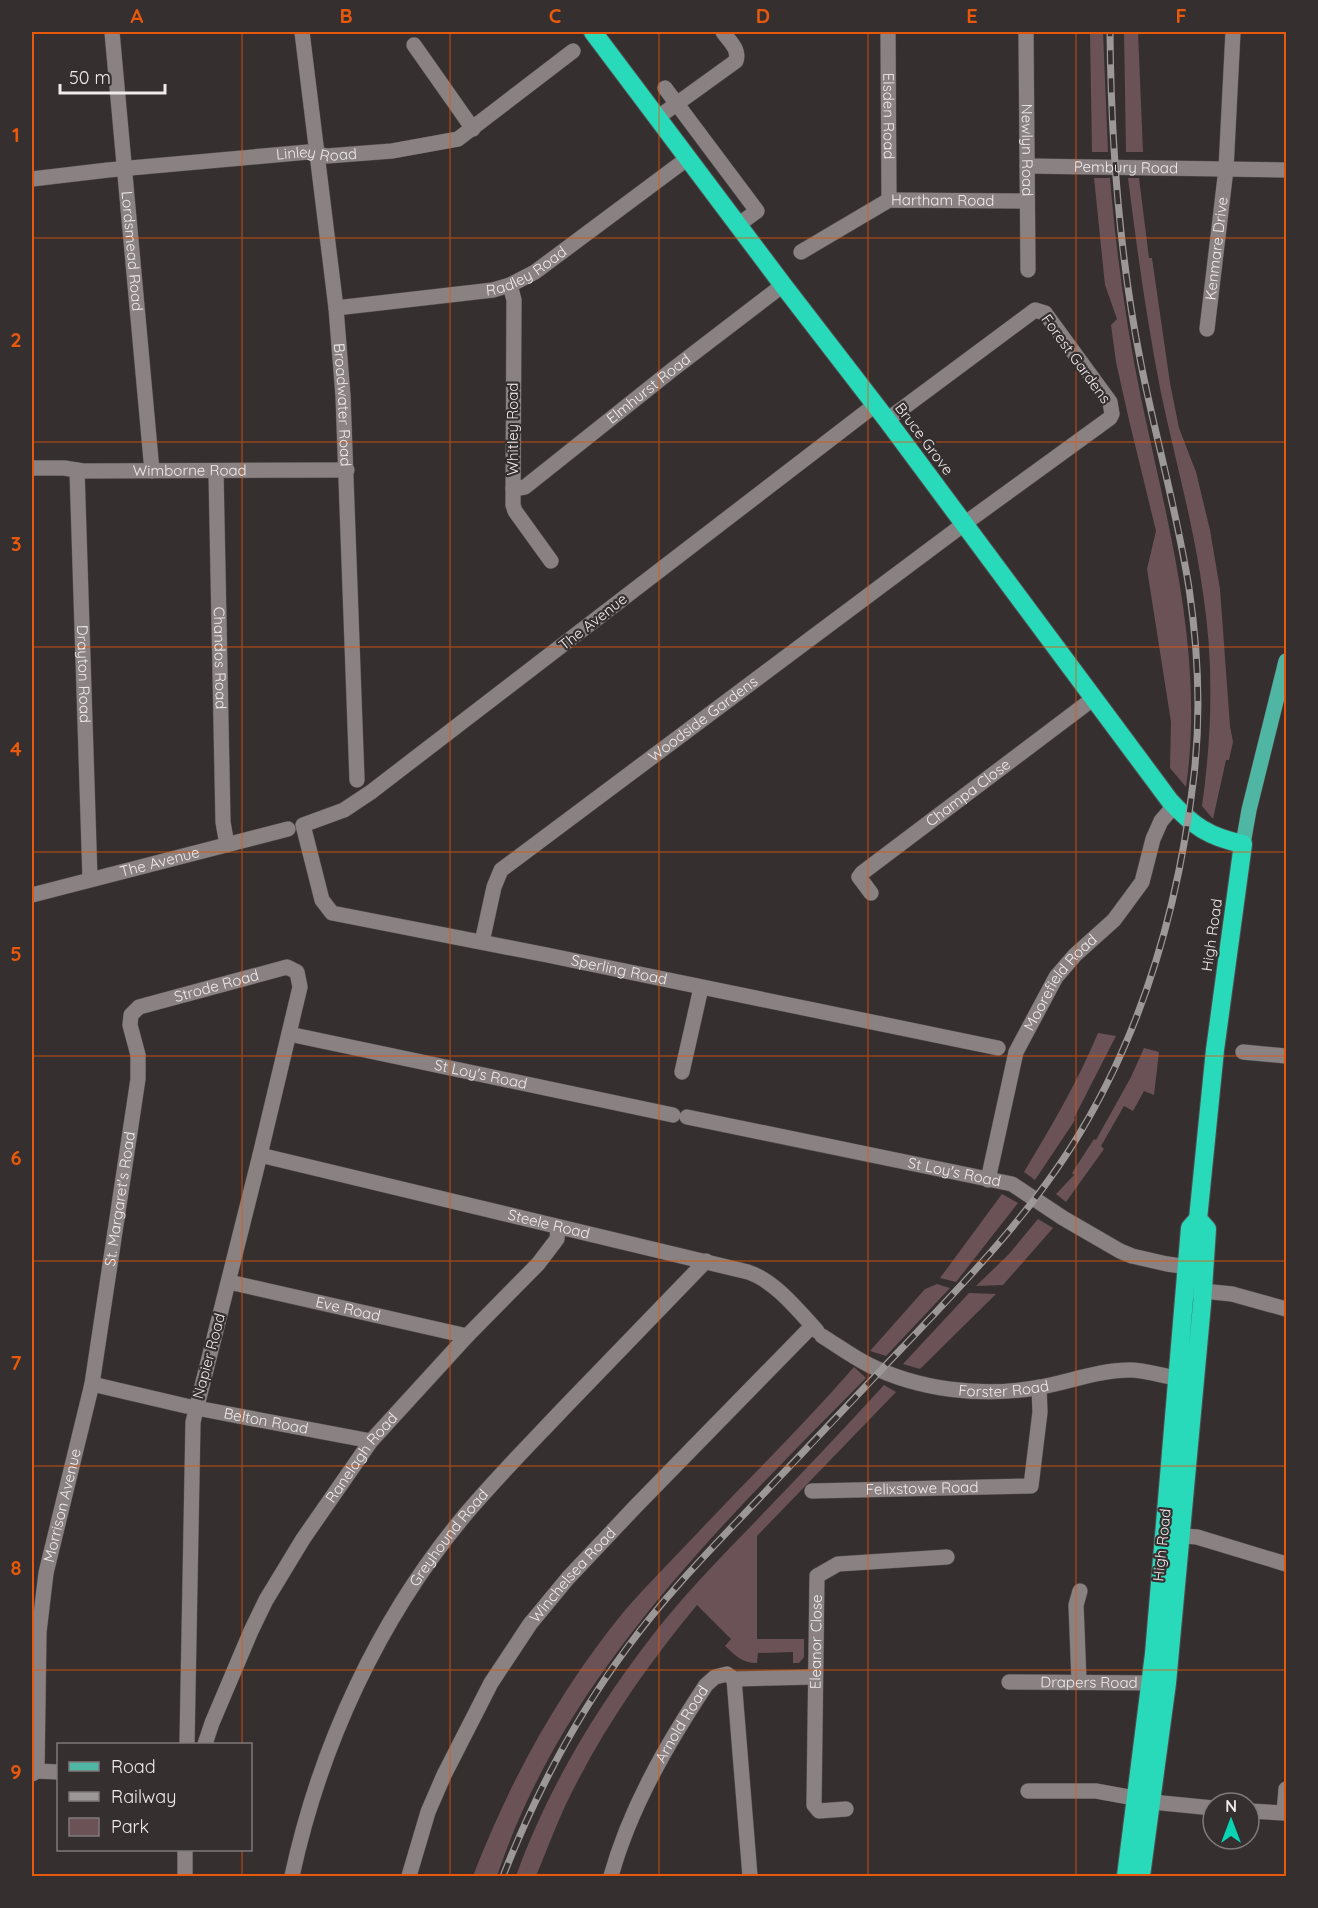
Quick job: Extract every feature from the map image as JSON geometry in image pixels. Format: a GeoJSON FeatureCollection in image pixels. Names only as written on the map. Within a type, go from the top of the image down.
{"type":"FeatureCollection","features":[{"type":"Feature","properties":{"kind":"highway","name":"Bruce Grove"},"geometry":{"type":"LineString","coordinates":[[593,32],[887,420],[1174,806],[1202,831],[1220,839],[1243,844]]}},
{"type":"Feature","properties":{"kind":"highway","name":"High Road"},"geometry":{"type":"LineString","coordinates":[[1141,1876],[1145,1799],[1159,1683],[1186,1380],[1203,1291],[1195,1268],[1190,1228],[1198,1219],[1215,1050],[1243,844]]}},
{"type":"Feature","properties":{"kind":"highway","name":"High Road"},"geometry":{"type":"LineString","coordinates":[[1186,1380],[1184,1289],[1195,1268]]}},
{"type":"Feature","properties":{"kind":"highway","name":"High Road"},"geometry":{"type":"LineString","coordinates":[[1126,1876],[1145,1799]]}},
{"type":"Feature","properties":{"kind":"main road","name":"High Road"},"geometry":{"type":"LineString","coordinates":[[1243,844],[1249,810],[1285,670]]}},
{"type":"Feature","properties":{"kind":"street","name":"Lordsmead Road"},"geometry":{"type":"LineString","coordinates":[[112,32],[152,471]]}},
{"type":"Feature","properties":{"kind":"street","name":"Broadwater Road"},"geometry":{"type":"LineString","coordinates":[[302,32],[336,308],[347,470],[357,780]]}},
{"type":"Feature","properties":{"kind":"street"},"geometry":{"type":"LineString","coordinates":[[657,118],[736,61],[738,55],[736,50],[723,32]]}},
{"type":"Feature","properties":{"kind":"street","name":"Elsden Road"},"geometry":{"type":"LineString","coordinates":[[888,32],[889,200]]}},
{"type":"Feature","properties":{"kind":"street","name":"Newlyn Road"},"geometry":{"type":"LineString","coordinates":[[1026,32],[1028,270]]}},
{"type":"Feature","properties":{"kind":"street"},"geometry":{"type":"LineString","coordinates":[[1226,169],[1233,32]]}},
{"type":"Feature","properties":{"kind":"street"},"geometry":{"type":"LineString","coordinates":[[414,45],[473,129]]}},
{"type":"Feature","properties":{"kind":"street","name":"Linley Road"},"geometry":{"type":"LineString","coordinates":[[32,179],[317,153],[327,156],[392,151],[458,139],[573,51]]}},
{"type":"Feature","properties":{"kind":"street"},"geometry":{"type":"LineString","coordinates":[[665,88],[757,211],[738,225]]}},
{"type":"Feature","properties":{"kind":"street","name":"Radley Road"},"geometry":{"type":"LineString","coordinates":[[336,308],[482,291],[510,285],[535,272],[688,158]]}},
{"type":"Feature","properties":{"kind":"street","name":"Pembury Road"},"geometry":{"type":"LineString","coordinates":[[1027,166],[1287,170]]}},
{"type":"Feature","properties":{"kind":"street","name":"Kenmare Drive"},"geometry":{"type":"LineString","coordinates":[[1207,329],[1226,169]]}},
{"type":"Feature","properties":{"kind":"street","name":"Hartham Road"},"geometry":{"type":"LineString","coordinates":[[801,252],[889,200],[1027,201]]}},
{"type":"Feature","properties":{"kind":"street","name":"Whitley Road"},"geometry":{"type":"LineString","coordinates":[[510,285],[514,300],[513,489],[515,511],[550,561]]}},
{"type":"Feature","properties":{"kind":"street","name":"Elmhurst Road"},"geometry":{"type":"LineString","coordinates":[[513,489],[525,487],[783,285]]}},
{"type":"Feature","properties":{"kind":"street","name":"Forest Gardens"},"geometry":{"type":"LineString","coordinates":[[887,420],[1032,311],[1039,310],[1045,313],[1110,402],[1112,414],[1110,418],[964,524]]}},
{"type":"Feature","properties":{"kind":"street","name":"The Avenue"},"geometry":{"type":"LineString","coordinates":[[32,895],[296,827],[344,810],[363,798],[875,405]]}},
{"type":"Feature","properties":{"kind":"street","name":"Wimborne Road"},"geometry":{"type":"LineString","coordinates":[[32,468],[216,472],[347,470]]}},
{"type":"Feature","properties":{"kind":"street","name":"Drayton Road"},"geometry":{"type":"LineString","coordinates":[[80,470],[90,879]]}},
{"type":"Feature","properties":{"kind":"street","name":"Chandos Road"},"geometry":{"type":"LineString","coordinates":[[216,472],[223,822],[227,845]]}},
{"type":"Feature","properties":{"kind":"street","name":"Woodside Gardens"},"geometry":{"type":"LineString","coordinates":[[483,942],[494,887],[501,870],[964,524]]}},
{"type":"Feature","properties":{"kind":"street","name":"Champa Close"},"geometry":{"type":"LineString","coordinates":[[871,893],[859,877],[862,873],[1094,698]]}},
{"type":"Feature","properties":{"kind":"street","name":"Moorefield Road"},"geometry":{"type":"LineString","coordinates":[[988,1179],[1016,1052],[1056,977],[1075,955],[1114,920],[1142,882],[1153,839],[1161,820],[1174,806]]}},
{"type":"Feature","properties":{"kind":"street","name":"Sperling Road"},"geometry":{"type":"LineString","coordinates":[[296,827],[322,900],[332,914],[483,942],[700,994],[998,1048]]}},
{"type":"Feature","properties":{"kind":"street","name":"Strode Road"},"geometry":{"type":"LineString","coordinates":[[131,1014],[139,1007],[281,967],[294,969],[299,977]]}},
{"type":"Feature","properties":{"kind":"street","name":"Napier Road"},"geometry":{"type":"LineString","coordinates":[[187,1743],[193,1422],[289,1034],[300,987],[299,977]]}},
{"type":"Feature","properties":{"kind":"street"},"geometry":{"type":"LineString","coordinates":[[682,1072],[700,994]]}},
{"type":"Feature","properties":{"kind":"street","name":"St. Margaret's Road"},"geometry":{"type":"LineString","coordinates":[[92,1384],[138,1079],[139,1063],[130,1024],[131,1014]]}},
{"type":"Feature","properties":{"kind":"street","name":"St Loy's Road"},"geometry":{"type":"LineString","coordinates":[[289,1034],[1012,1184],[1020,1187],[1063,1218],[1120,1251],[1132,1256],[1195,1268]]}},
{"type":"Feature","properties":{"kind":"street"},"geometry":{"type":"LineString","coordinates":[[1243,1052],[1287,1056]]}},
{"type":"Feature","properties":{"kind":"street","name":"Steele Road"},"geometry":{"type":"LineString","coordinates":[[260,1155],[706,1261],[759,1276],[804,1314],[817,1331]]}},
{"type":"Feature","properties":{"kind":"street","name":"Ranelagh Road"},"geometry":{"type":"LineString","coordinates":[[205,1743],[266,1600],[303,1539],[371,1441],[467,1336],[538,1264],[557,1239],[558,1227]]}},
{"type":"Feature","properties":{"kind":"street","name":"Greyhound Road"},"geometry":{"type":"LineString","coordinates":[[292,1876],[316,1781],[351,1696],[365,1667],[427,1565],[464,1516],[506,1469],[706,1261]]}},
{"type":"Feature","properties":{"kind":"street","name":"Eve Road"},"geometry":{"type":"LineString","coordinates":[[229,1282],[467,1336]]}},
{"type":"Feature","properties":{"kind":"street"},"geometry":{"type":"LineString","coordinates":[[1184,1289],[1232,1294],[1287,1309]]}},
{"type":"Feature","properties":{"kind":"street","name":"Forster Road"},"geometry":{"type":"LineString","coordinates":[[817,1331],[871,1366],[910,1381],[969,1390],[1014,1391],[1091,1374],[1131,1370],[1186,1380]]}},
{"type":"Feature","properties":{"kind":"street","name":"Winchelsea Road"},"geometry":{"type":"LineString","coordinates":[[409,1876],[428,1812],[444,1775],[491,1683],[530,1624],[568,1578],[636,1506],[817,1331]]}},
{"type":"Feature","properties":{"kind":"street","name":"Belton Road"},"geometry":{"type":"LineString","coordinates":[[92,1384],[196,1408],[371,1441]]}},
{"type":"Feature","properties":{"kind":"street","name":"Morrison Avenue"},"geometry":{"type":"LineString","coordinates":[[34,1773],[39,1632],[46,1573],[92,1384]]}},
{"type":"Feature","properties":{"kind":"street","name":"Felixstowe Road"},"geometry":{"type":"LineString","coordinates":[[812,1491],[1031,1486],[1040,1412],[1039,1387]]}},
{"type":"Feature","properties":{"kind":"street"},"geometry":{"type":"LineString","coordinates":[[1172,1535],[1197,1537],[1287,1564]]}},
{"type":"Feature","properties":{"kind":"street","name":"Eleanor Close"},"geometry":{"type":"LineString","coordinates":[[846,1809],[819,1811],[814,1805],[817,1576],[838,1564],[947,1557]]}},
{"type":"Feature","properties":{"kind":"street"},"geometry":{"type":"LineString","coordinates":[[1079,1681],[1076,1605],[1080,1591]]}},
{"type":"Feature","properties":{"kind":"street","name":"Arnold Road"},"geometry":{"type":"LineString","coordinates":[[611,1876],[635,1812],[660,1757],[706,1685],[714,1677],[727,1674],[734,1678],[750,1876]]}},
{"type":"Feature","properties":{"kind":"street"},"geometry":{"type":"LineString","coordinates":[[734,1678],[814,1677]]}},
{"type":"Feature","properties":{"kind":"street","name":"Drapers Road"},"geometry":{"type":"LineString","coordinates":[[1009,1682],[1159,1683]]}},
{"type":"Feature","properties":{"kind":"street"},"geometry":{"type":"LineString","coordinates":[[187,1720],[212,1723]]}},
{"type":"Feature","properties":{"kind":"street"},"geometry":{"type":"LineString","coordinates":[[34,1773],[57,1772]]}},
{"type":"Feature","properties":{"kind":"street"},"geometry":{"type":"LineString","coordinates":[[1261,1812],[1284,1814],[1287,1789]]}},
{"type":"Feature","properties":{"kind":"street"},"geometry":{"type":"LineString","coordinates":[[1028,1791],[1096,1791],[1201,1806]]}},
{"type":"Feature","properties":{"kind":"street"},"geometry":{"type":"LineString","coordinates":[[185,1851],[186,1876]]}},
{"type":"Feature","properties":{"kind":"green space"},"geometry":{"type":"Polygon","coordinates":[[[1090,32],[1103,32],[1108,152],[1092,152],[1090,32]]]}},
{"type":"Feature","properties":{"kind":"green space"},"geometry":{"type":"Polygon","coordinates":[[[1124,32],[1138,32],[1143,152],[1126,152],[1124,32]]]}},
{"type":"Feature","properties":{"kind":"green space"},"geometry":{"type":"Polygon","coordinates":[[[1094,178],[1110,178],[1118,260],[1131,343],[1181,591],[1191,689],[1191,738],[1186,787],[1170,768],[1171,722],[1147,569],[1156,531],[1116,362],[1111,325],[1117,319],[1105,285],[1094,178]]]}},
{"type":"Feature","properties":{"kind":"green space"},"geometry":{"type":"Polygon","coordinates":[[[1128,178],[1139,178],[1149,258],[1152,258],[1170,383],[1179,428],[1196,472],[1210,530],[1220,589],[1233,742],[1229,760],[1226,760],[1213,819],[1202,806],[1210,726],[1207,620],[1189,518],[1156,366],[1128,178]]]}},
{"type":"Feature","properties":{"kind":"green space"},"geometry":{"type":"Polygon","coordinates":[[[1098,1033],[1116,1036],[1075,1120],[1035,1180],[1024,1172],[1073,1086],[1098,1033]]]}},
{"type":"Feature","properties":{"kind":"green space"},"geometry":{"type":"Polygon","coordinates":[[[1144,1048],[1159,1052],[1154,1095],[1144,1091],[1133,1111],[1124,1106],[1101,1146],[1104,1149],[1066,1202],[1056,1194],[1074,1175],[1072,1173],[1094,1139],[1096,1140],[1131,1077],[1144,1048]]]}},
{"type":"Feature","properties":{"kind":"green space"},"geometry":{"type":"Polygon","coordinates":[[[1002,1194],[1018,1203],[956,1282],[940,1278],[1002,1194]]]}},
{"type":"Feature","properties":{"kind":"green space"},"geometry":{"type":"Polygon","coordinates":[[[1038,1219],[1053,1228],[1003,1285],[976,1286],[1009,1254],[1038,1219]]]}},
{"type":"Feature","properties":{"kind":"green space"},"geometry":{"type":"Polygon","coordinates":[[[937,1284],[950,1288],[886,1356],[870,1351],[925,1289],[937,1284]]]}},
{"type":"Feature","properties":{"kind":"green space"},"geometry":{"type":"Polygon","coordinates":[[[969,1293],[996,1294],[920,1369],[903,1364],[969,1293]]]}},
{"type":"Feature","properties":{"kind":"green space"},"geometry":{"type":"Polygon","coordinates":[[[854,1367],[866,1378],[703,1547],[652,1607],[605,1669],[563,1734],[526,1803],[497,1876],[473,1876],[520,1770],[558,1703],[602,1640],[641,1592],[854,1367]]]}},
{"type":"Feature","properties":{"kind":"green space"},"geometry":{"type":"Polygon","coordinates":[[[884,1385],[896,1392],[757,1536],[757,1639],[804,1639],[804,1657],[799,1663],[793,1663],[793,1652],[758,1653],[757,1663],[743,1660],[725,1646],[731,1639],[697,1605],[644,1673],[597,1745],[565,1806],[536,1876],[516,1876],[542,1812],[558,1781],[593,1721],[631,1663],[701,1579],[884,1385]]]}},
{"type":"Feature","properties":{"kind":"railway"},"geometry":{"type":"LineString","coordinates":[[503,1876],[529,1816],[573,1730],[641,1629],[703,1558],[969,1277],[1052,1176],[1095,1106],[1118,1061],[1153,969],[1167,922],[1187,824],[1196,752],[1198,682],[1189,588],[1141,364],[1127,281],[1114,157],[1110,32]]}}]}
